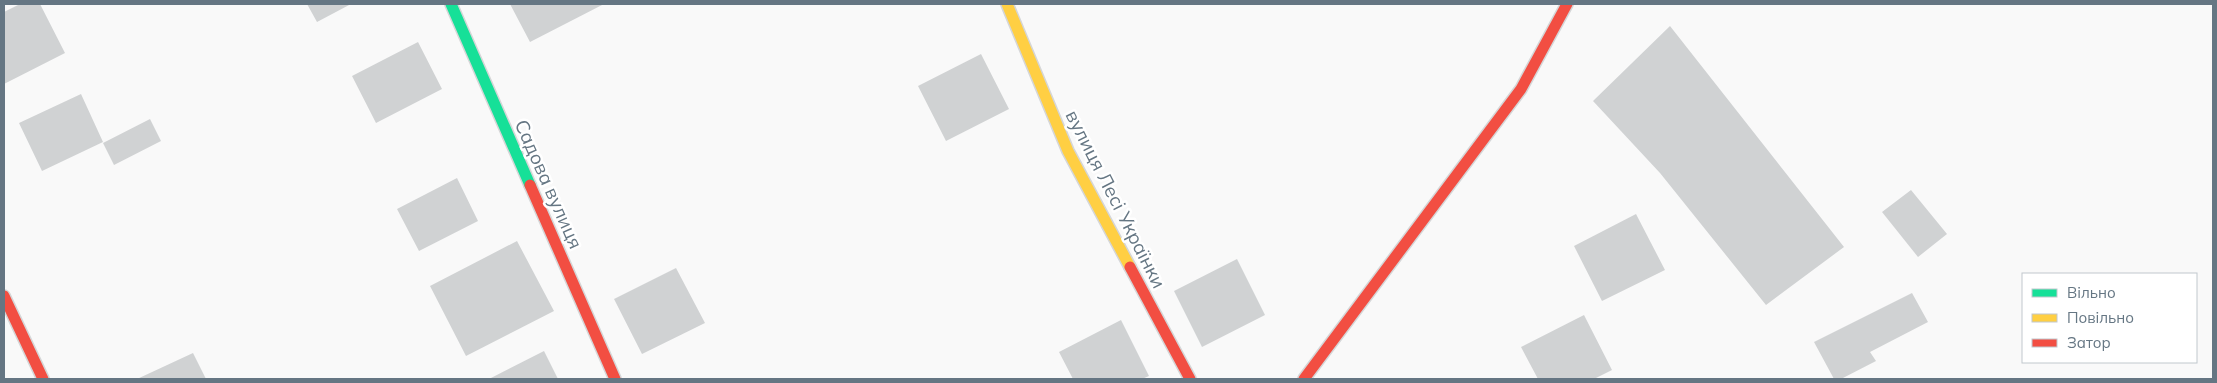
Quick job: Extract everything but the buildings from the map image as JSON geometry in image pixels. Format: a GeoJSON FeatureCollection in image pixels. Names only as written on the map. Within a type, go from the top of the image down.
{"type":"FeatureCollection","features":[{"type":"Feature","properties":{"kind":"street","name":"Садова вулиця"},"geometry":{"type":"LineString","coordinates":[[451,4],[615,379]]}},
{"type":"Feature","properties":{"kind":"street","name":"вулиця Лесі Українки"},"geometry":{"type":"LineString","coordinates":[[1007,4],[1068,151],[1190,379]]}},
{"type":"Feature","properties":{"kind":"street"},"geometry":{"type":"LineString","coordinates":[[1304,379],[1521,89],[1567,4]]}},
{"type":"Feature","properties":{"kind":"street"},"geometry":{"type":"LineString","coordinates":[[4,296],[43,379]]}},
{"type":"Feature","properties":{"kind":"traffic: fast"},"geometry":{"type":"LineString","coordinates":[[451,4],[530,185]]}},
{"type":"Feature","properties":{"kind":"traffic: slow"},"geometry":{"type":"LineString","coordinates":[[1007,4],[1068,151],[1130,267]]}},
{"type":"Feature","properties":{"kind":"traffic: jam"},"geometry":{"type":"LineString","coordinates":[[1304,379],[1521,89],[1567,4]]}},
{"type":"Feature","properties":{"kind":"traffic: jam"},"geometry":{"type":"LineString","coordinates":[[530,185],[615,379]]}},
{"type":"Feature","properties":{"kind":"traffic: jam"},"geometry":{"type":"LineString","coordinates":[[1130,267],[1190,379]]}},
{"type":"Feature","properties":{"kind":"traffic: jam"},"geometry":{"type":"LineString","coordinates":[[4,296],[43,379]]}}]}
